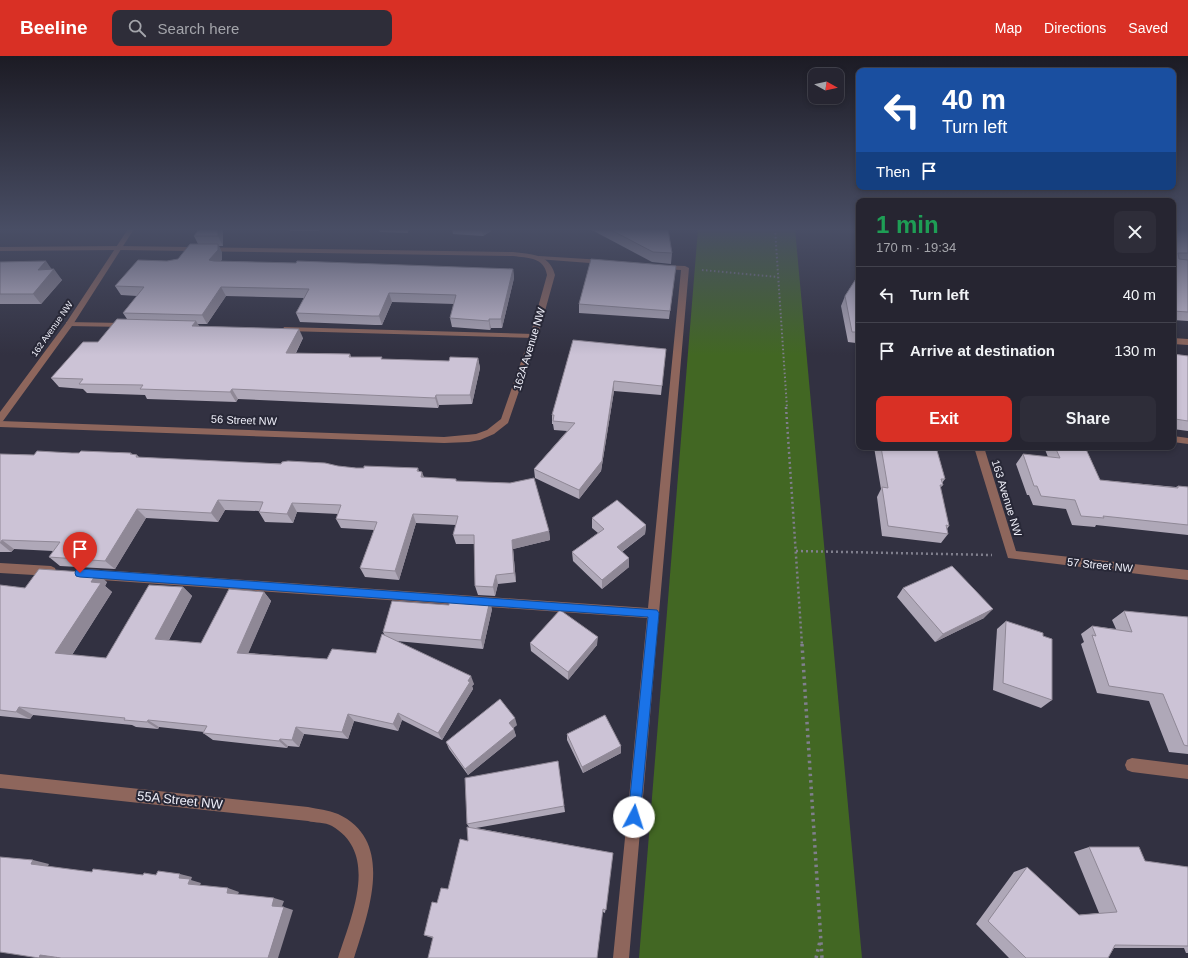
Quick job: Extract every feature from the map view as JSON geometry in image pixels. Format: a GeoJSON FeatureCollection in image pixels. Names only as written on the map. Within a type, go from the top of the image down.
{"type":"FeatureCollection","features":[{"type":"Feature","properties":{"kind":"street","name":"162 Avenue NW"},"geometry":{"type":"LineString","coordinates":[[0,419],[69,324],[105,271]]}},
{"type":"Feature","properties":{"kind":"street","name":"162A Avenue NW"},"geometry":{"type":"LineString","coordinates":[[486,435],[495,430],[505,421],[534,336],[551,275],[551,271]]}},
{"type":"Feature","properties":{"kind":"street"},"geometry":{"type":"LineString","coordinates":[[620,958],[685,271]]}},
{"type":"Feature","properties":{"kind":"street"},"geometry":{"type":"LineString","coordinates":[[69,324],[132,325]]}},
{"type":"Feature","properties":{"kind":"street"},"geometry":{"type":"LineString","coordinates":[[282,329],[534,336]]}},
{"type":"Feature","properties":{"kind":"street"},"geometry":{"type":"LineString","coordinates":[[1176,341],[1188,342]]}},
{"type":"Feature","properties":{"kind":"street","name":"56 Street NW"},"geometry":{"type":"LineString","coordinates":[[0,424],[456,440],[475,439],[486,435]]}},
{"type":"Feature","properties":{"kind":"street"},"geometry":{"type":"LineString","coordinates":[[1176,439],[1188,441]]}},
{"type":"Feature","properties":{"kind":"street","name":"163 Avenue NW"},"geometry":{"type":"LineString","coordinates":[[980,450],[1012,555]]}},
{"type":"Feature","properties":{"kind":"street","name":"57 Street NW"},"geometry":{"type":"LineString","coordinates":[[1012,555],[1188,575]]}},
{"type":"Feature","properties":{"kind":"street"},"geometry":{"type":"LineString","coordinates":[[0,568],[64,572]]}},
{"type":"Feature","properties":{"kind":"street"},"geometry":{"type":"LineString","coordinates":[[80,573],[653,613]]}},
{"type":"Feature","properties":{"kind":"street"},"geometry":{"type":"LineString","coordinates":[[1132,765],[1188,772]]}},
{"type":"Feature","properties":{"kind":"street","name":"55A Street NW"},"geometry":{"type":"LineString","coordinates":[[0,781],[308,814],[335,820],[355,835],[364,852],[367,873],[363,901],[346,958]]}},
{"type":"Feature","properties":{"kind":"path"},"geometry":{"type":"LineString","coordinates":[[717,271],[778,277]]}},
{"type":"Feature","properties":{"kind":"path"},"geometry":{"type":"LineString","coordinates":[[778,271],[822,958]]}},
{"type":"Feature","properties":{"kind":"path"},"geometry":{"type":"LineString","coordinates":[[796,551],[1012,555]]}},
{"type":"Feature","properties":{"kind":"path"},"geometry":{"type":"LineString","coordinates":[[816,958],[820,938]]}},
{"type":"Feature","properties":{"kind":"green space"},"geometry":{"type":"Polygon","coordinates":[[[695,271],[799,271],[862,958],[639,958],[695,271]]]}},
{"type":"Feature","properties":{"kind":"building"},"geometry":{"type":"Polygon","coordinates":[[[0,271],[52,271],[33,294],[0,294],[0,271]]]}},
{"type":"Feature","properties":{"kind":"building"},"geometry":{"type":"Polygon","coordinates":[[[128,271],[512,271],[501,319],[489,319],[489,321],[450,318],[456,295],[389,293],[379,316],[372,316],[296,313],[309,289],[221,287],[202,315],[123,313],[144,287],[115,286],[128,271]]]}},
{"type":"Feature","properties":{"kind":"building"},"geometry":{"type":"Polygon","coordinates":[[[588,271],[675,271],[670,311],[579,304],[588,271]]]}},
{"type":"Feature","properties":{"kind":"building"},"geometry":{"type":"Polygon","coordinates":[[[1176,271],[1188,271],[1188,312],[1176,311],[1176,271]]]}},
{"type":"Feature","properties":{"kind":"building"},"geometry":{"type":"Polygon","coordinates":[[[856,279],[856,332],[852,332],[845,296],[856,279]]]}},
{"type":"Feature","properties":{"kind":"building"},"geometry":{"type":"Polygon","coordinates":[[[117,319],[196,321],[192,326],[299,329],[286,353],[350,354],[349,357],[382,357],[381,359],[449,361],[450,357],[478,358],[470,395],[436,395],[435,398],[232,389],[230,392],[140,389],[143,385],[79,384],[83,379],[51,378],[83,342],[98,342],[117,319]]]}},
{"type":"Feature","properties":{"kind":"building"},"geometry":{"type":"Polygon","coordinates":[[[573,340],[666,349],[662,386],[614,381],[602,461],[579,490],[534,469],[575,423],[553,421],[554,415],[552,415],[573,340]]]}},
{"type":"Feature","properties":{"kind":"building"},"geometry":{"type":"Polygon","coordinates":[[[1176,354],[1188,356],[1188,421],[1176,419],[1176,354]]]}},
{"type":"Feature","properties":{"kind":"building"},"geometry":{"type":"Polygon","coordinates":[[[882,450],[937,450],[945,479],[941,479],[943,485],[940,485],[949,526],[946,525],[948,534],[888,526],[882,487],[888,488],[882,450]]]}},
{"type":"Feature","properties":{"kind":"building"},"geometry":{"type":"Polygon","coordinates":[[[1056,450],[1086,450],[1100,480],[1178,488],[1178,486],[1188,487],[1188,525],[1103,516],[1104,518],[1081,516],[1075,500],[1041,496],[1037,486],[1034,486],[1023,454],[1060,458],[1056,450]]]}},
{"type":"Feature","properties":{"kind":"building"},"geometry":{"type":"Polygon","coordinates":[[[37,451],[72,453],[79,453],[81,451],[131,453],[130,454],[137,455],[136,457],[281,464],[282,462],[288,461],[325,463],[356,468],[364,468],[364,466],[418,468],[417,471],[422,472],[421,477],[456,479],[456,481],[510,483],[534,478],[549,531],[512,540],[514,573],[496,575],[493,587],[475,586],[474,535],[453,535],[458,516],[413,514],[395,571],[360,568],[377,522],[336,519],[341,505],[292,503],[287,514],[259,512],[263,502],[218,500],[211,513],[137,509],[105,561],[49,557],[60,542],[2,540],[0,543],[0,454],[34,455],[37,451]]]}},
{"type":"Feature","properties":{"kind":"building"},"geometry":{"type":"Polygon","coordinates":[[[617,500],[646,525],[617,547],[629,558],[602,580],[572,552],[604,529],[592,518],[617,500]]]}},
{"type":"Feature","properties":{"kind":"building"},"geometry":{"type":"Polygon","coordinates":[[[952,566],[993,609],[943,634],[903,588],[952,566]]]}},
{"type":"Feature","properties":{"kind":"building"},"geometry":{"type":"Polygon","coordinates":[[[39,569],[97,573],[91,582],[101,583],[55,653],[106,658],[149,585],[183,587],[155,639],[201,643],[229,589],[264,592],[237,653],[327,659],[332,649],[376,653],[382,634],[471,676],[468,681],[470,682],[438,733],[398,713],[393,724],[348,714],[342,732],[296,727],[292,740],[280,739],[279,741],[203,733],[207,726],[148,720],[147,722],[124,720],[125,718],[19,707],[16,712],[0,710],[0,585],[25,588],[39,569]]]}},
{"type":"Feature","properties":{"kind":"building"},"geometry":{"type":"Polygon","coordinates":[[[476,599],[490,600],[481,640],[383,632],[392,601],[449,605],[449,602],[476,604],[476,599]]]}},
{"type":"Feature","properties":{"kind":"building"},"geometry":{"type":"Polygon","coordinates":[[[560,610],[598,637],[568,672],[530,643],[560,610]]]}},
{"type":"Feature","properties":{"kind":"building"},"geometry":{"type":"Polygon","coordinates":[[[1124,611],[1188,617],[1188,746],[1184,745],[1163,694],[1109,686],[1092,635],[1096,636],[1092,626],[1132,632],[1124,611]]]}},
{"type":"Feature","properties":{"kind":"building"},"geometry":{"type":"Polygon","coordinates":[[[1006,621],[1043,633],[1043,636],[1052,639],[1052,700],[1003,683],[1006,621]]]}},
{"type":"Feature","properties":{"kind":"building"},"geometry":{"type":"Polygon","coordinates":[[[500,699],[515,718],[509,723],[514,729],[465,769],[446,742],[500,699]]]}},
{"type":"Feature","properties":{"kind":"building"},"geometry":{"type":"Polygon","coordinates":[[[605,715],[621,746],[582,767],[567,734],[605,715]]]}},
{"type":"Feature","properties":{"kind":"building"},"geometry":{"type":"Polygon","coordinates":[[[558,761],[564,806],[467,824],[465,778],[558,761]]]}},
{"type":"Feature","properties":{"kind":"building"},"geometry":{"type":"Polygon","coordinates":[[[467,827],[613,853],[606,910],[603,909],[597,958],[428,958],[433,937],[424,935],[432,902],[437,903],[441,888],[448,889],[460,839],[468,841],[467,827]]]}},
{"type":"Feature","properties":{"kind":"building"},"geometry":{"type":"Polygon","coordinates":[[[1089,847],[1139,847],[1145,861],[1188,867],[1188,946],[1115,945],[1108,958],[1026,958],[988,921],[1027,867],[1079,915],[1117,912],[1089,847]]]}},
{"type":"Feature","properties":{"kind":"building"},"geometry":{"type":"Polygon","coordinates":[[[0,857],[33,860],[31,864],[92,872],[93,869],[143,875],[144,873],[156,875],[158,871],[180,874],[179,878],[190,879],[188,884],[228,888],[227,893],[274,898],[272,906],[284,907],[268,958],[61,958],[40,955],[39,958],[0,952],[0,857]]]}},
{"type":"Feature","properties":{"kind":"route"},"geometry":{"type":"LineString","coordinates":[[80,573],[653,613],[634,817]]}}]}
